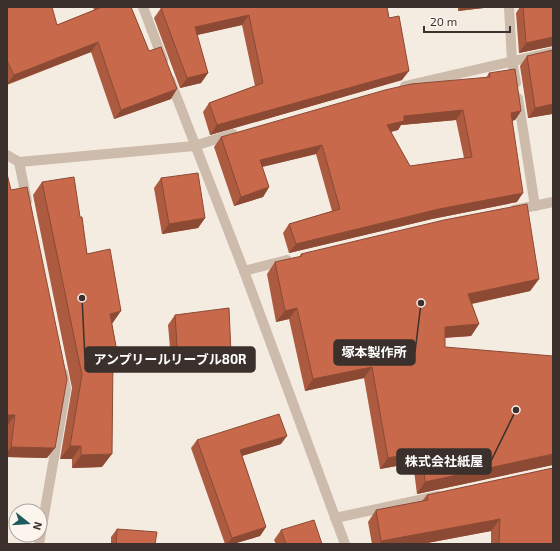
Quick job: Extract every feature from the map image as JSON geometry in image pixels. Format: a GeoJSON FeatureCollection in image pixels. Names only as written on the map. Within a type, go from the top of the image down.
{"type":"FeatureCollection","features":[{"type":"Feature","properties":{"kind":"street"},"geometry":{"type":"LineString","coordinates":[[509,7],[512,61],[535,206]]}},
{"type":"Feature","properties":{"kind":"street"},"geometry":{"type":"LineString","coordinates":[[147,8],[194,146],[244,271],[335,518],[346,544]]}},
{"type":"Feature","properties":{"kind":"street"},"geometry":{"type":"LineString","coordinates":[[392,89],[553,52]]}},
{"type":"Feature","properties":{"kind":"street"},"geometry":{"type":"LineString","coordinates":[[7,155],[19,162],[194,146],[240,132]]}},
{"type":"Feature","properties":{"kind":"street"},"geometry":{"type":"LineString","coordinates":[[19,162],[29,209]]}},
{"type":"Feature","properties":{"kind":"street"},"geometry":{"type":"LineString","coordinates":[[504,212],[553,202]]}},
{"type":"Feature","properties":{"kind":"street"},"geometry":{"type":"LineString","coordinates":[[244,271],[297,258]]}},
{"type":"Feature","properties":{"kind":"street"},"geometry":{"type":"LineString","coordinates":[[39,544],[66,389],[61,366]]}},
{"type":"Feature","properties":{"kind":"street"},"geometry":{"type":"LineString","coordinates":[[335,518],[452,493]]}},
{"type":"Feature","properties":{"kind":"building"},"geometry":{"type":"Polygon","coordinates":[[[7,7],[52,7],[57,25],[102,7],[131,7],[149,51],[161,47],[177,89],[121,110],[98,42],[14,75],[7,61],[7,7]]]}},
{"type":"Feature","properties":{"kind":"building"},"geometry":{"type":"Polygon","coordinates":[[[387,7],[389,18],[399,16],[409,71],[217,125],[209,103],[263,83],[249,15],[195,27],[208,73],[187,78],[161,8],[387,7]]]}},
{"type":"Feature","properties":{"kind":"building"},"geometry":{"type":"Polygon","coordinates":[[[523,7],[553,7],[553,37],[526,43],[523,7]]]}},
{"type":"Feature","properties":{"kind":"building"},"geometry":{"type":"Polygon","coordinates":[[[553,50],[553,104],[535,108],[527,56],[553,50]]]}},
{"type":"Feature","properties":{"kind":"building"},"geometry":{"type":"Polygon","coordinates":[[[515,69],[521,111],[511,113],[523,193],[439,209],[296,244],[289,224],[340,209],[322,145],[260,160],[269,187],[241,197],[221,137],[385,90],[411,84],[490,77],[489,73],[515,69]],[[463,110],[404,116],[404,121],[387,125],[410,166],[472,157],[463,110]]]}},
{"type":"Feature","properties":{"kind":"building"},"geometry":{"type":"Polygon","coordinates":[[[198,173],[205,218],[169,224],[161,178],[198,173]]]}},
{"type":"Feature","properties":{"kind":"building"},"geometry":{"type":"Polygon","coordinates":[[[7,174],[11,190],[27,187],[67,379],[55,448],[11,447],[15,415],[7,415],[7,174]]]}},
{"type":"Feature","properties":{"kind":"building"},"geometry":{"type":"Polygon","coordinates":[[[74,177],[80,217],[82,217],[87,254],[110,249],[121,311],[110,314],[118,357],[113,358],[112,454],[81,455],[81,446],[70,446],[82,375],[42,182],[74,177]]]}},
{"type":"Feature","properties":{"kind":"building"},"geometry":{"type":"Polygon","coordinates":[[[527,204],[539,279],[468,294],[479,324],[445,327],[445,347],[553,356],[553,454],[425,482],[422,451],[388,458],[372,367],[313,379],[297,308],[285,311],[275,262],[302,256],[301,254],[444,220],[527,204]]]}},
{"type":"Feature","properties":{"kind":"building"},"geometry":{"type":"Polygon","coordinates":[[[229,308],[231,354],[178,360],[175,315],[229,308]]]}},
{"type":"Feature","properties":{"kind":"building"},"geometry":{"type":"Polygon","coordinates":[[[279,414],[287,436],[240,450],[266,527],[232,538],[197,440],[279,414]]]}},
{"type":"Feature","properties":{"kind":"building"},"geometry":{"type":"Polygon","coordinates":[[[553,468],[553,544],[499,544],[500,519],[381,541],[376,510],[428,500],[427,495],[553,468]]]}},
{"type":"Feature","properties":{"kind":"building"},"geometry":{"type":"Polygon","coordinates":[[[314,520],[322,544],[286,544],[281,530],[314,520]]]}},
{"type":"Feature","properties":{"kind":"building"},"geometry":{"type":"Polygon","coordinates":[[[117,529],[157,532],[155,544],[116,544],[117,529]]]}},
{"type":"Feature","properties":{"kind":"place","name":"アンプリールリーブル80R"},"geometry":{"type":"Point","coordinates":[82,298]}},
{"type":"Feature","properties":{"kind":"place","name":"塚本製作所"},"geometry":{"type":"Point","coordinates":[421,303]}},
{"type":"Feature","properties":{"kind":"place","name":"株式会社紙屋"},"geometry":{"type":"Point","coordinates":[516,410]}}]}
